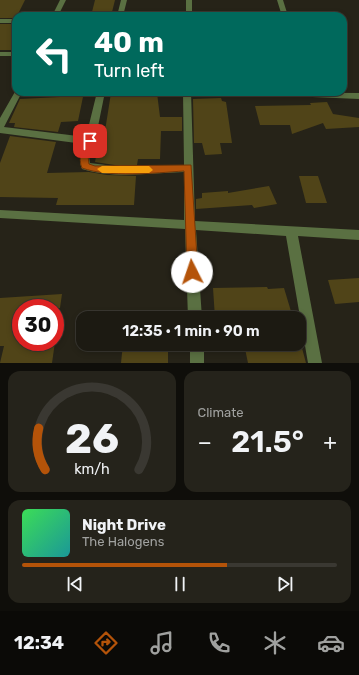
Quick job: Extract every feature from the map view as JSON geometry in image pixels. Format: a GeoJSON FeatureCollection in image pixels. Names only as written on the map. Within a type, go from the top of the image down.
{"type":"FeatureCollection","features":[{"type":"Feature","properties":{"kind":"street"},"geometry":{"type":"LineString","coordinates":[[57,12],[63,0]]}},
{"type":"Feature","properties":{"kind":"street"},"geometry":{"type":"LineString","coordinates":[[121,12],[124,0]]}},
{"type":"Feature","properties":{"kind":"street"},"geometry":{"type":"LineString","coordinates":[[189,0],[189,12]]}},
{"type":"Feature","properties":{"kind":"street"},"geometry":{"type":"LineString","coordinates":[[280,0],[284,12]]}},
{"type":"Feature","properties":{"kind":"street"},"geometry":{"type":"LineString","coordinates":[[0,20],[12,21]]}},
{"type":"Feature","properties":{"kind":"street"},"geometry":{"type":"LineString","coordinates":[[0,54],[12,54]]}},
{"type":"Feature","properties":{"kind":"street"},"geometry":{"type":"LineString","coordinates":[[347,95],[359,96]]}},
{"type":"Feature","properties":{"kind":"street"},"geometry":{"type":"LineString","coordinates":[[0,126],[16,96]]}},
{"type":"Feature","properties":{"kind":"street"},"geometry":{"type":"LineString","coordinates":[[100,96],[90,141],[84,156],[85,166],[95,169],[147,170],[188,168]]}},
{"type":"Feature","properties":{"kind":"street"},"geometry":{"type":"LineString","coordinates":[[187,96],[190,226],[195,311]]}},
{"type":"Feature","properties":{"kind":"street"},"geometry":{"type":"LineString","coordinates":[[0,130],[90,141]]}},
{"type":"Feature","properties":{"kind":"street"},"geometry":{"type":"LineString","coordinates":[[0,214],[359,235]]}},
{"type":"Feature","properties":{"kind":"street"},"geometry":{"type":"LineString","coordinates":[[291,231],[315,363]]}},
{"type":"Feature","properties":{"kind":"street"},"geometry":{"type":"LineString","coordinates":[[197,351],[197,363]]}},
{"type":"Feature","properties":{"kind":"building"},"geometry":{"type":"Polygon","coordinates":[[[0,0],[25,0],[19,12],[12,12],[12,18],[0,18],[0,0]]]}},
{"type":"Feature","properties":{"kind":"building"},"geometry":{"type":"Polygon","coordinates":[[[95,0],[115,0],[112,12],[92,12],[95,0]]]}},
{"type":"Feature","properties":{"kind":"building"},"geometry":{"type":"Polygon","coordinates":[[[0,24],[12,24],[12,50],[0,50],[0,24]]]}},
{"type":"Feature","properties":{"kind":"building"},"geometry":{"type":"Polygon","coordinates":[[[83,96],[78,121],[61,122],[58,132],[14,127],[15,123],[9,123],[20,99],[83,96]]]}},
{"type":"Feature","properties":{"kind":"building"},"geometry":{"type":"Polygon","coordinates":[[[111,96],[157,96],[160,117],[182,117],[182,131],[161,131],[160,159],[138,159],[137,165],[121,166],[95,162],[98,146],[100,146],[103,131],[105,131],[111,96]]]}},
{"type":"Feature","properties":{"kind":"building"},"geometry":{"type":"Polygon","coordinates":[[[221,98],[222,101],[226,102],[232,143],[220,143],[222,154],[205,155],[202,143],[194,143],[193,99],[221,98]]]}},
{"type":"Feature","properties":{"kind":"building"},"geometry":{"type":"Polygon","coordinates":[[[327,102],[333,114],[359,118],[359,127],[326,129],[323,123],[292,134],[290,125],[260,125],[255,106],[311,105],[310,103],[327,102]]]}},
{"type":"Feature","properties":{"kind":"building"},"geometry":{"type":"Polygon","coordinates":[[[10,136],[56,142],[47,173],[89,172],[107,175],[136,176],[134,205],[56,205],[58,198],[0,197],[0,163],[10,136]]]}},
{"type":"Feature","properties":{"kind":"building"},"geometry":{"type":"Polygon","coordinates":[[[299,176],[318,176],[327,203],[306,203],[299,176]]]}},
{"type":"Feature","properties":{"kind":"building"},"geometry":{"type":"Polygon","coordinates":[[[269,186],[277,204],[254,208],[252,205],[196,209],[196,199],[202,198],[202,193],[228,191],[228,193],[269,186]]]}},
{"type":"Feature","properties":{"kind":"building"},"geometry":{"type":"Polygon","coordinates":[[[359,278],[359,302],[335,304],[328,280],[359,278]]]}},
{"type":"Feature","properties":{"kind":"building"},"geometry":{"type":"Polygon","coordinates":[[[213,288],[284,288],[291,311],[215,311],[213,288]]]}},
{"type":"Feature","properties":{"kind":"building"},"geometry":{"type":"Polygon","coordinates":[[[62,294],[61,299],[12,299],[12,351],[54,351],[52,363],[0,363],[4,346],[0,346],[0,298],[62,294]]]}},
{"type":"Feature","properties":{"kind":"building"},"geometry":{"type":"Polygon","coordinates":[[[122,351],[168,351],[168,363],[121,363],[122,351]]]}},
{"type":"Feature","properties":{"kind":"building"},"geometry":{"type":"Polygon","coordinates":[[[245,351],[303,351],[306,363],[248,363],[245,351]]]}},
{"type":"Feature","properties":{"kind":"slow traffic"},"geometry":{"type":"LineString","coordinates":[[102,169],[149,170]]}},
{"type":"Feature","properties":{"kind":"route"},"geometry":{"type":"LineString","coordinates":[[90,141],[84,156],[85,166],[95,169],[147,170],[188,168],[192,272]]}}]}
